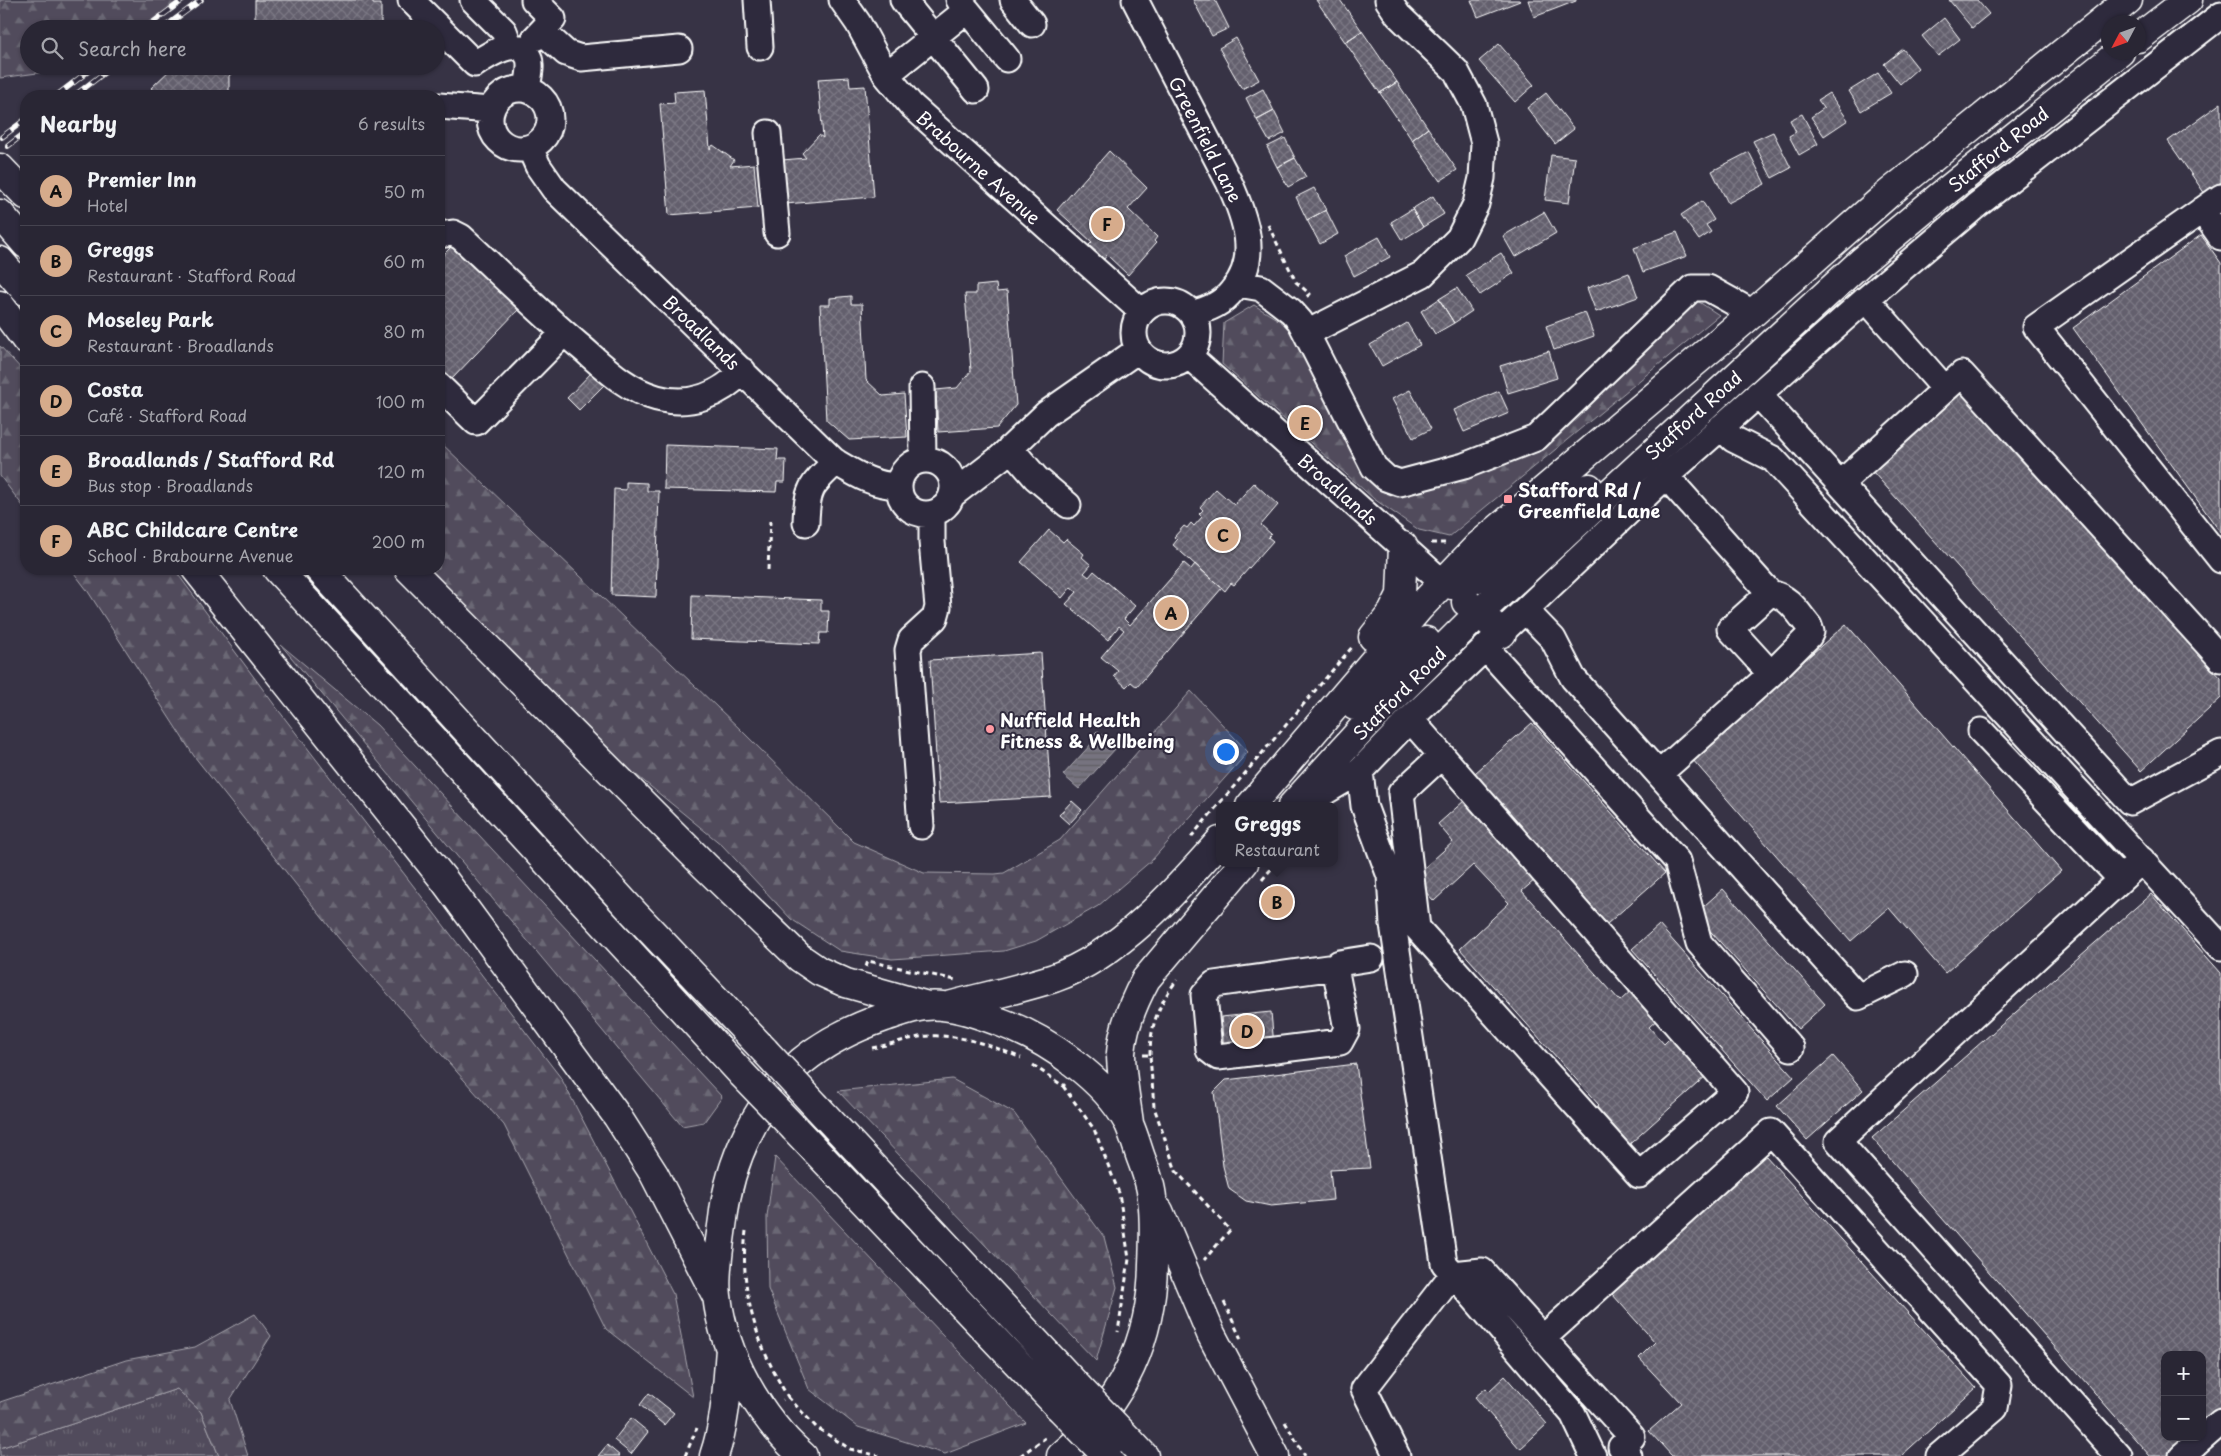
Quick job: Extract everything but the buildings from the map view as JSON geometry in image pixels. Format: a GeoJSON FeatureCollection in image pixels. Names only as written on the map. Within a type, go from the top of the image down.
{"type":"FeatureCollection","features":[{"type":"Feature","properties":{"kind":"highway","name":"Stafford Road"},"geometry":{"type":"LineString","coordinates":[[1253,802],[1442,582],[1513,515],[1753,313],[1888,194],[2119,8],[2144,0]]}},
{"type":"Feature","properties":{"kind":"highway"},"geometry":{"type":"LineString","coordinates":[[2146,32],[2188,0]]}},
{"type":"Feature","properties":{"kind":"highway","name":"Stafford Road"},"geometry":{"type":"LineString","coordinates":[[1298,802],[1364,727],[1479,613],[1861,262],[2110,60]]}},
{"type":"Feature","properties":{"kind":"highway"},"geometry":{"type":"LineString","coordinates":[[0,168],[20,188]]}},
{"type":"Feature","properties":{"kind":"highway"},"geometry":{"type":"LineString","coordinates":[[0,214],[20,237]]}},
{"type":"Feature","properties":{"kind":"highway"},"geometry":{"type":"LineString","coordinates":[[0,261],[20,284]]}},
{"type":"Feature","properties":{"kind":"highway"},"geometry":{"type":"LineString","coordinates":[[0,305],[20,332]]}},
{"type":"Feature","properties":{"kind":"highway"},"geometry":{"type":"LineString","coordinates":[[1442,582],[1462,585],[1486,574],[1524,540],[1591,486],[1651,454]]}},
{"type":"Feature","properties":{"kind":"highway"},"geometry":{"type":"LineString","coordinates":[[1298,750],[1354,661],[1392,613],[1401,595],[1403,546]]}},
{"type":"Feature","properties":{"kind":"highway"},"geometry":{"type":"LineString","coordinates":[[201,575],[444,880],[618,1116],[654,1174],[716,1295],[730,1348],[752,1393],[764,1413],[790,1444],[803,1456]]}},
{"type":"Feature","properties":{"kind":"highway"},"geometry":{"type":"LineString","coordinates":[[283,575],[742,1074],[1107,1456]]}},
{"type":"Feature","properties":{"kind":"highway"},"geometry":{"type":"LineString","coordinates":[[325,575],[628,906],[1138,1449]]}},
{"type":"Feature","properties":{"kind":"highway"},"geometry":{"type":"LineString","coordinates":[[415,575],[699,860],[800,958],[819,970],[857,988],[987,1017],[1017,1028],[1044,1042],[1080,1068],[1106,1094],[1129,1124]]}},
{"type":"Feature","properties":{"kind":"highway"},"geometry":{"type":"LineString","coordinates":[[1442,582],[1479,613],[1494,641]]}},
{"type":"Feature","properties":{"kind":"highway"},"geometry":{"type":"LineString","coordinates":[[1298,750],[1356,705],[1453,617],[1465,612],[1479,613]]}},
{"type":"Feature","properties":{"kind":"highway"},"geometry":{"type":"LineString","coordinates":[[716,1295],[724,1205],[735,1166],[751,1129],[777,1086],[802,1061],[845,1034],[877,1020],[1056,977],[1099,955],[1134,930],[1216,846]]}},
{"type":"Feature","properties":{"kind":"highway"},"geometry":{"type":"LineString","coordinates":[[1251,874],[1146,979],[1128,1017],[1121,1053],[1129,1124],[1152,1195],[1211,1334],[1275,1456]]}},
{"type":"Feature","properties":{"kind":"highway"},"geometry":{"type":"LineString","coordinates":[[1054,1446],[1082,1438],[1106,1411],[1123,1384],[1136,1356],[1147,1323],[1153,1285],[1152,1195]]}},
{"type":"Feature","properties":{"kind":"highway"},"geometry":{"type":"LineString","coordinates":[[714,1456],[720,1437],[725,1409],[730,1348]]}},
{"type":"Feature","properties":{"kind":"street"},"geometry":{"type":"LineString","coordinates":[[411,0],[431,20]]}},
{"type":"Feature","properties":{"kind":"street"},"geometry":{"type":"LineString","coordinates":[[473,0],[504,31],[517,49],[529,58],[530,66],[527,89]]}},
{"type":"Feature","properties":{"kind":"street"},"geometry":{"type":"LineString","coordinates":[[445,34],[475,64],[492,52],[517,49],[553,19],[534,0]]}},
{"type":"Feature","properties":{"kind":"street"},"geometry":{"type":"LineString","coordinates":[[757,0],[760,46]]}},
{"type":"Feature","properties":{"kind":"street","name":"Brabourne Avenue"},"geometry":{"type":"LineString","coordinates":[[842,0],[858,23],[886,75],[911,105],[1141,311]]}},
{"type":"Feature","properties":{"kind":"street"},"geometry":{"type":"LineString","coordinates":[[903,0],[976,90]]}},
{"type":"Feature","properties":{"kind":"street"},"geometry":{"type":"LineString","coordinates":[[1013,0],[1032,24]]}},
{"type":"Feature","properties":{"kind":"street","name":"Greenfield Lane"},"geometry":{"type":"LineString","coordinates":[[1135,0],[1241,210],[1247,235],[1248,257],[1244,274],[1238,284],[1228,296],[1208,310],[1192,313]]}},
{"type":"Feature","properties":{"kind":"street"},"geometry":{"type":"LineString","coordinates":[[1307,333],[1423,274],[1459,238],[1476,204],[1482,178],[1484,143],[1474,105],[1456,71],[1398,3]]}},
{"type":"Feature","properties":{"kind":"street"},"geometry":{"type":"LineString","coordinates":[[886,75],[934,38],[963,5],[1007,59]]}},
{"type":"Feature","properties":{"kind":"street"},"geometry":{"type":"LineString","coordinates":[[1303,802],[1360,771],[1410,719],[1666,476],[1866,299],[1977,205],[2221,15]]}},
{"type":"Feature","properties":{"kind":"street"},"geometry":{"type":"LineString","coordinates":[[542,30],[566,53],[581,58],[679,49]]}},
{"type":"Feature","properties":{"kind":"street"},"geometry":{"type":"LineString","coordinates":[[518,89],[527,89],[536,93],[543,100],[550,117],[549,127],[545,136],[530,148],[511,148],[496,137],[490,119],[491,110],[501,95],[518,89]]}},
{"type":"Feature","properties":{"kind":"street"},"geometry":{"type":"LineString","coordinates":[[445,106],[491,110]]}},
{"type":"Feature","properties":{"kind":"street"},"geometry":{"type":"LineString","coordinates":[[768,133],[777,233]]}},
{"type":"Feature","properties":{"kind":"street","name":"Broadlands"},"geometry":{"type":"LineString","coordinates":[[530,148],[538,166],[554,189],[836,462],[861,477],[880,485],[898,486]]}},
{"type":"Feature","properties":{"kind":"street"},"geometry":{"type":"LineString","coordinates":[[2221,237],[2212,204],[2036,327],[2221,560]]}},
{"type":"Feature","properties":{"kind":"street"},"geometry":{"type":"LineString","coordinates":[[445,234],[453,232],[461,237],[564,333],[624,384],[641,393],[674,401],[707,396],[721,390],[742,371]]}},
{"type":"Feature","properties":{"kind":"street"},"geometry":{"type":"LineString","coordinates":[[1238,284],[1261,288],[1291,311],[1307,333],[1374,467],[1386,478],[1400,482],[1464,466],[1536,438],[1692,288],[1708,288],[1753,313]]}},
{"type":"Feature","properties":{"kind":"street"},"geometry":{"type":"LineString","coordinates":[[1866,299],[1945,389]]}},
{"type":"Feature","properties":{"kind":"street"},"geometry":{"type":"LineString","coordinates":[[1167,300],[1185,306],[1192,313],[1199,330],[1195,348],[1189,356],[1172,365],[1162,365],[1145,358],[1138,350],[1133,330],[1141,311],[1157,301],[1167,300]]}},
{"type":"Feature","properties":{"kind":"street"},"geometry":{"type":"LineString","coordinates":[[445,392],[476,422],[564,333]]}},
{"type":"Feature","properties":{"kind":"street"},"geometry":{"type":"LineString","coordinates":[[952,495],[1010,448],[1046,414],[1138,350]]}},
{"type":"Feature","properties":{"kind":"street","name":"Broadlands"},"geometry":{"type":"LineString","coordinates":[[1189,356],[1442,582]]}},
{"type":"Feature","properties":{"kind":"street"},"geometry":{"type":"LineString","coordinates":[[1840,484],[1962,374],[2221,659]]}},
{"type":"Feature","properties":{"kind":"street"},"geometry":{"type":"LineString","coordinates":[[922,387],[933,463]]}},
{"type":"Feature","properties":{"kind":"street"},"geometry":{"type":"LineString","coordinates":[[1758,394],[2130,802],[2221,753]]}},
{"type":"Feature","properties":{"kind":"street"},"geometry":{"type":"LineString","coordinates":[[1721,428],[1733,439],[1773,459],[2221,947]]}},
{"type":"Feature","properties":{"kind":"street"},"geometry":{"type":"LineString","coordinates":[[1010,448],[1036,478],[1068,505]]}},
{"type":"Feature","properties":{"kind":"street"},"geometry":{"type":"LineString","coordinates":[[806,523],[808,495],[813,485],[836,462]]}},
{"type":"Feature","properties":{"kind":"street"},"geometry":{"type":"LineString","coordinates":[[933,463],[949,472],[953,481],[952,495],[948,504],[941,510],[932,514],[917,513],[908,508],[902,501],[898,486],[901,475],[910,464],[933,463],[981,472]]}},
{"type":"Feature","properties":{"kind":"street"},"geometry":{"type":"LineString","coordinates":[[1659,774],[1771,674],[1811,632],[1809,626],[1786,599],[1779,594],[1770,593],[1666,476]]}},
{"type":"Feature","properties":{"kind":"street"},"geometry":{"type":"LineString","coordinates":[[921,826],[908,650],[911,640],[931,622],[938,607],[932,542],[932,514]]}},
{"type":"Feature","properties":{"kind":"street"},"geometry":{"type":"LineString","coordinates":[[1770,593],[1730,629],[1771,674]]}},
{"type":"Feature","properties":{"kind":"street"},"geometry":{"type":"LineString","coordinates":[[1525,610],[1553,640],[1574,678],[1858,997],[1905,974]]}},
{"type":"Feature","properties":{"kind":"street"},"geometry":{"type":"LineString","coordinates":[[1494,641],[1676,861],[1699,943],[1790,1048]]}},
{"type":"Feature","properties":{"kind":"street"},"geometry":{"type":"LineString","coordinates":[[1410,719],[1735,1092],[1639,1175],[1417,928],[1401,793],[1441,756]]}},
{"type":"Feature","properties":{"kind":"street"},"geometry":{"type":"LineString","coordinates":[[1981,732],[2121,879]]}},
{"type":"Feature","properties":{"kind":"street"},"geometry":{"type":"LineString","coordinates":[[1360,771],[1364,806],[1390,876],[1393,924],[1444,1263],[1573,1414],[1586,1451]]}},
{"type":"Feature","properties":{"kind":"street"},"geometry":{"type":"LineString","coordinates":[[2118,1456],[1838,1141],[2142,860]]}},
{"type":"Feature","properties":{"kind":"street"},"geometry":{"type":"LineString","coordinates":[[1335,967],[1347,1029],[1340,1042],[1218,1057],[1209,1050],[1204,994],[1214,984],[1335,967],[1339,963],[1372,958]]}},
{"type":"Feature","properties":{"kind":"street"},"geometry":{"type":"LineString","coordinates":[[1543,1338],[1770,1132],[1999,1385],[1995,1408],[1939,1456]]}},
{"type":"Feature","properties":{"kind":"street"},"geometry":{"type":"LineString","coordinates":[[1396,1456],[1364,1389],[1453,1274],[1482,1271],[1632,1437],[1621,1447],[1630,1456]]}},
{"type":"Feature","properties":{"kind":"street"},"geometry":{"type":"LineString","coordinates":[[2182,1456],[2221,1422]]}},
{"type":"Feature","properties":{"kind":"path"},"geometry":{"type":"LineString","coordinates":[[1265,220],[1296,282],[1310,294],[1291,311]]}},
{"type":"Feature","properties":{"kind":"path"},"geometry":{"type":"LineString","coordinates":[[768,570],[770,522]]}},
{"type":"Feature","properties":{"kind":"path"},"geometry":{"type":"LineString","coordinates":[[1221,802],[1355,644]]}},
{"type":"Feature","properties":{"kind":"path"},"geometry":{"type":"LineString","coordinates":[[1185,844],[1216,808]]}},
{"type":"Feature","properties":{"kind":"path"},"geometry":{"type":"LineString","coordinates":[[1251,874],[1267,867]]}},
{"type":"Feature","properties":{"kind":"path"},"geometry":{"type":"LineString","coordinates":[[857,988],[868,961],[955,980],[964,979]]}},
{"type":"Feature","properties":{"kind":"path"},"geometry":{"type":"LineString","coordinates":[[1150,1055],[1150,1033],[1160,1008],[1179,978]]}},
{"type":"Feature","properties":{"kind":"path"},"geometry":{"type":"LineString","coordinates":[[1063,1086],[1094,1130],[1119,1193],[1129,1259],[1116,1340]]}},
{"type":"Feature","properties":{"kind":"path"},"geometry":{"type":"LineString","coordinates":[[746,1230],[745,1276],[749,1308],[760,1343],[772,1371],[788,1397],[816,1427],[850,1450],[879,1456]]}},
{"type":"Feature","properties":{"kind":"path"},"geometry":{"type":"LineString","coordinates":[[764,1413],[788,1397]]}},
{"type":"Feature","properties":{"kind":"path"},"geometry":{"type":"LineString","coordinates":[[1020,1456],[1054,1446]]}},
{"type":"Feature","properties":{"kind":"green space"},"geometry":{"type":"Polygon","coordinates":[[[0,0],[180,0],[153,20],[20,20],[20,75],[22,75],[0,78],[0,0]]]}},
{"type":"Feature","properties":{"kind":"green space"},"geometry":{"type":"Polygon","coordinates":[[[1683,301],[1699,302],[1719,315],[1449,537],[1419,530],[1374,499],[1222,364],[1224,323],[1254,305],[1303,335],[1372,484],[1381,491],[1391,494],[1528,450],[1683,301]]]}},
{"type":"Feature","properties":{"kind":"green space"},"geometry":{"type":"Polygon","coordinates":[[[0,346],[20,368],[20,502],[0,476],[0,346]]]}},
{"type":"Feature","properties":{"kind":"green space"},"geometry":{"type":"Polygon","coordinates":[[[445,447],[741,730],[854,842],[924,873],[1004,873],[1060,840],[1191,691],[1248,752],[1152,860],[1098,906],[1036,941],[1004,951],[892,959],[840,951],[791,919],[722,845],[607,751],[430,575],[445,575],[445,447]]]}},
{"type":"Feature","properties":{"kind":"green space"},"geometry":{"type":"Polygon","coordinates":[[[76,575],[178,575],[276,707],[561,1078],[673,1294],[693,1397],[606,1329],[504,1125],[340,940],[194,756],[76,575]]]}},
{"type":"Feature","properties":{"kind":"green space"},"geometry":{"type":"Polygon","coordinates":[[[281,645],[377,725],[722,1097],[704,1122],[682,1126],[281,645]]]}},
{"type":"Feature","properties":{"kind":"green space"},"geometry":{"type":"Polygon","coordinates":[[[952,1079],[1014,1113],[1104,1237],[1117,1287],[1096,1361],[838,1091],[952,1079]]]}},
{"type":"Feature","properties":{"kind":"green space"},"geometry":{"type":"Polygon","coordinates":[[[775,1157],[1026,1423],[945,1454],[858,1427],[809,1389],[768,1289],[767,1217],[775,1157]]]}},
{"type":"Feature","properties":{"kind":"green space"},"geometry":{"type":"Polygon","coordinates":[[[255,1314],[271,1336],[230,1400],[248,1456],[219,1456],[201,1412],[177,1389],[0,1448],[0,1402],[126,1360],[195,1347],[255,1314]]]}},
{"type":"Feature","properties":{"kind":"green space"},"geometry":{"type":"Polygon","coordinates":[[[177,1389],[201,1412],[219,1456],[0,1456],[0,1448],[177,1389]]]}},
{"type":"Feature","properties":{"kind":"shaded area"},"geometry":{"type":"Polygon","coordinates":[[[1097,731],[1116,748],[1079,789],[1063,775],[1093,742],[1090,738],[1097,731]]]}},
{"type":"Feature","properties":{"kind":"railway"},"geometry":{"type":"LineString","coordinates":[[156,20],[183,0]]}},
{"type":"Feature","properties":{"kind":"railway"},"geometry":{"type":"LineString","coordinates":[[174,20],[201,0]]}},
{"type":"Feature","properties":{"kind":"railway"},"geometry":{"type":"LineString","coordinates":[[64,90],[83,75]]}},
{"type":"Feature","properties":{"kind":"railway"},"geometry":{"type":"LineString","coordinates":[[82,90],[101,75]]}},
{"type":"Feature","properties":{"kind":"railway"},"geometry":{"type":"LineString","coordinates":[[2,137],[20,124]]}},
{"type":"Feature","properties":{"kind":"railway"},"geometry":{"type":"LineString","coordinates":[[8,146],[20,137]]}},
{"type":"Feature","properties":{"kind":"place","name":"ABC Childcare Centre"},"geometry":{"type":"Point","coordinates":[1107,224]}},
{"type":"Feature","properties":{"kind":"place","name":"Broadlands / Stafford Rd"},"geometry":{"type":"Point","coordinates":[1305,423]}},
{"type":"Feature","properties":{"kind":"place","name":"Stafford Rd / Greenfield Lane"},"geometry":{"type":"Point","coordinates":[1508,499]}},
{"type":"Feature","properties":{"kind":"place","name":"Moseley Park"},"geometry":{"type":"Point","coordinates":[1223,535]}},
{"type":"Feature","properties":{"kind":"place","name":"Premier Inn"},"geometry":{"type":"Point","coordinates":[1171,613]}},
{"type":"Feature","properties":{"kind":"place","name":"Nuffield Health Fitness & Wellbeing"},"geometry":{"type":"Point","coordinates":[990,729]}},
{"type":"Feature","properties":{"kind":"place","name":"Greggs"},"geometry":{"type":"Point","coordinates":[1277,902]}},
{"type":"Feature","properties":{"kind":"place","name":"Costa"},"geometry":{"type":"Point","coordinates":[1247,1031]}}]}
